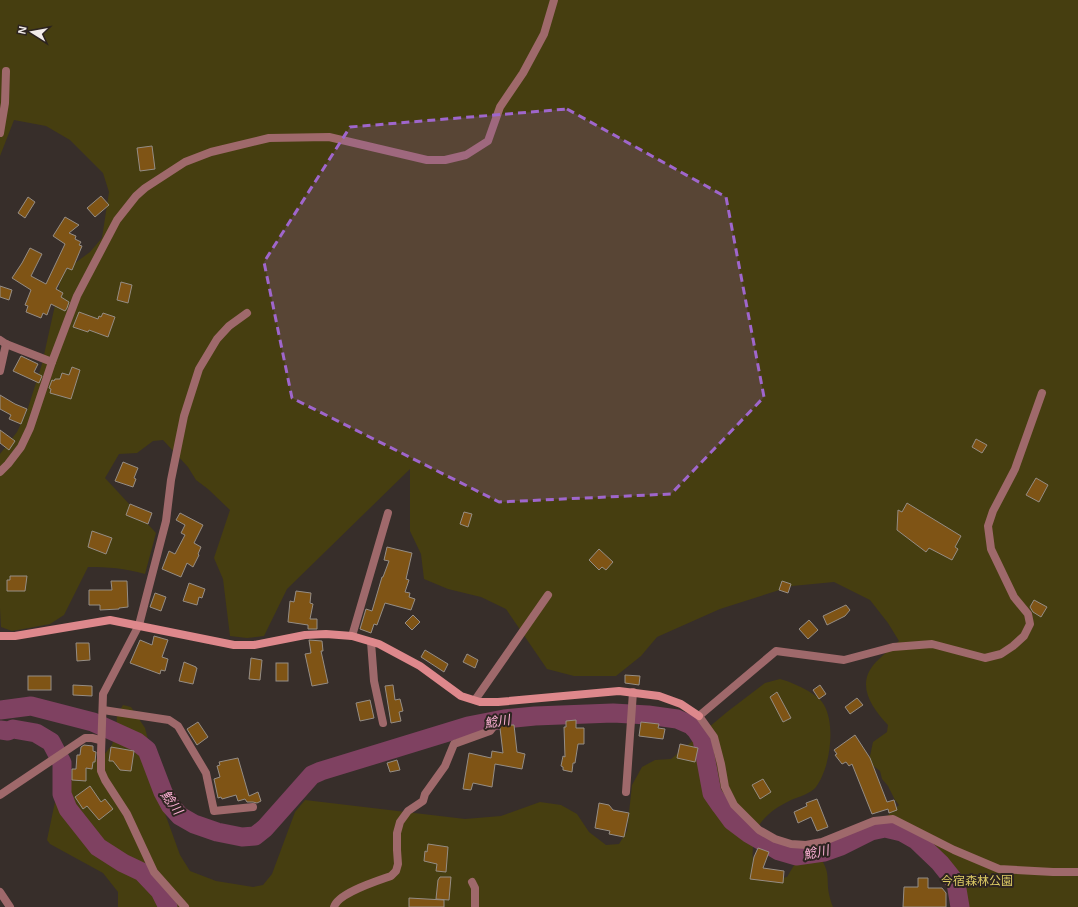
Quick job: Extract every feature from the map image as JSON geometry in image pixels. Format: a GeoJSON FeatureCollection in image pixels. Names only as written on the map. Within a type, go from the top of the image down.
{"type":"FeatureCollection","features":[{"type":"Feature","properties":{"kind":"street"},"geometry":{"type":"LineString","coordinates":[[0,472],[21,447],[30,428],[52,362],[77,296],[104,243],[117,220],[136,196],[145,188],[185,162],[211,152],[269,138],[329,137],[427,160],[444,160],[466,156],[488,141],[500,107],[523,73],[544,34],[554,0]]}},
{"type":"Feature","properties":{"kind":"street"},"geometry":{"type":"LineString","coordinates":[[0,74],[6,71],[5,103],[0,132]]}},
{"type":"Feature","properties":{"kind":"street"},"geometry":{"type":"LineString","coordinates":[[185,907],[154,872],[127,814],[105,780],[101,771],[100,738],[103,719],[103,694],[139,625],[166,521],[171,480],[184,416],[199,369],[217,339],[229,326],[247,313]]}},
{"type":"Feature","properties":{"kind":"street"},"geometry":{"type":"LineString","coordinates":[[0,371],[3,342],[52,362]]}},
{"type":"Feature","properties":{"kind":"street"},"geometry":{"type":"LineString","coordinates":[[699,716],[776,651],[844,660],[893,646],[932,644],[986,658],[1001,654],[1024,636],[1030,624],[1028,614],[1014,597],[991,549],[988,526],[993,511],[1015,469],[1042,393]]}},
{"type":"Feature","properties":{"kind":"street"},"geometry":{"type":"LineString","coordinates":[[352,636],[388,513]]}},
{"type":"Feature","properties":{"kind":"street"},"geometry":{"type":"LineString","coordinates":[[475,700],[548,595]]}},
{"type":"Feature","properties":{"kind":"street"},"geometry":{"type":"LineString","coordinates":[[0,636],[15,636],[110,620],[234,645],[254,645],[305,635],[326,634],[352,636],[379,644],[420,666],[461,696],[475,700],[498,702],[619,691],[659,696],[681,704],[699,716],[714,737],[725,787],[734,805],[759,830],[775,839],[791,844],[806,845],[822,842],[874,821],[893,819],[954,850],[999,869],[1078,872]]}},
{"type":"Feature","properties":{"kind":"street"},"geometry":{"type":"LineString","coordinates":[[371,642],[374,681],[383,723]]}},
{"type":"Feature","properties":{"kind":"street"},"geometry":{"type":"LineString","coordinates":[[626,792],[633,692]]}},
{"type":"Feature","properties":{"kind":"street"},"geometry":{"type":"LineString","coordinates":[[103,710],[169,720],[178,726],[206,774],[214,811],[253,807]]}},
{"type":"Feature","properties":{"kind":"street"},"geometry":{"type":"LineString","coordinates":[[334,907],[336,902],[348,893],[391,876],[396,871],[398,864],[397,833],[400,822],[408,811],[423,801],[445,766],[454,744],[490,731],[493,727]]}},
{"type":"Feature","properties":{"kind":"street"},"geometry":{"type":"LineString","coordinates":[[0,795],[85,738],[100,738]]}},
{"type":"Feature","properties":{"kind":"street"},"geometry":{"type":"LineString","coordinates":[[472,882],[475,888],[475,907]]}},
{"type":"Feature","properties":{"kind":"street"},"geometry":{"type":"LineString","coordinates":[[0,892],[10,907]]}},
{"type":"Feature","properties":{"kind":"highlighted area"},"geometry":{"type":"Polygon","coordinates":[[[567,109],[726,197],[764,397],[671,494],[499,502],[292,398],[264,262],[350,127],[567,109]]]}},
{"type":"Feature","properties":{"kind":"green space","name":"今宿森林公園"},"geometry":{"type":"Polygon","coordinates":[[[0,0],[1078,0],[1078,907],[955,907],[952,889],[932,860],[919,851],[912,840],[898,833],[898,824],[886,817],[899,805],[882,779],[880,771],[871,764],[870,756],[873,742],[887,732],[888,725],[871,703],[866,687],[870,670],[876,662],[899,641],[888,623],[870,600],[834,582],[792,586],[720,609],[657,637],[641,656],[616,676],[574,676],[547,669],[506,609],[481,597],[448,589],[424,579],[421,554],[410,531],[410,469],[287,589],[264,636],[247,638],[230,636],[223,579],[214,558],[230,510],[196,480],[188,467],[163,440],[153,441],[137,453],[119,454],[105,478],[156,533],[145,574],[116,568],[88,567],[64,615],[50,624],[29,628],[12,631],[1,627],[0,454],[17,432],[27,411],[42,364],[61,278],[67,269],[90,252],[102,238],[109,192],[103,173],[70,140],[46,126],[14,120],[0,156],[0,0]]]}},
{"type":"Feature","properties":{"kind":"green space"},"geometry":{"type":"Polygon","coordinates":[[[780,679],[805,689],[817,697],[824,705],[830,724],[830,747],[825,769],[816,787],[808,793],[777,808],[760,824],[754,838],[753,861],[758,874],[773,880],[787,877],[800,855],[819,856],[827,871],[829,894],[833,907],[118,907],[118,892],[103,873],[50,844],[47,840],[59,783],[69,772],[103,756],[112,745],[116,732],[117,715],[123,705],[131,707],[145,728],[156,770],[155,786],[180,855],[190,871],[216,881],[253,887],[263,885],[272,874],[295,812],[305,800],[465,819],[501,816],[540,802],[561,805],[577,814],[589,832],[606,845],[619,844],[627,831],[632,785],[642,767],[655,760],[671,759],[727,712],[765,683],[780,679]]]}},
{"type":"Feature","properties":{"kind":"building"},"geometry":{"type":"Polygon","coordinates":[[[152,146],[155,169],[140,171],[137,148],[152,146]]]}},
{"type":"Feature","properties":{"kind":"building"},"geometry":{"type":"Polygon","coordinates":[[[101,196],[109,205],[95,217],[87,208],[101,196]]]}},
{"type":"Feature","properties":{"kind":"building"},"geometry":{"type":"Polygon","coordinates":[[[28,197],[35,202],[25,218],[18,213],[28,197]]]}},
{"type":"Feature","properties":{"kind":"building"},"geometry":{"type":"Polygon","coordinates":[[[65,217],[79,225],[69,233],[76,236],[75,239],[81,242],[79,245],[82,246],[72,270],[67,268],[56,289],[63,293],[61,297],[69,302],[65,311],[51,304],[47,315],[43,313],[41,318],[26,312],[28,306],[25,305],[31,290],[12,278],[30,248],[42,254],[31,276],[46,284],[65,244],[53,236],[65,217]]]}},
{"type":"Feature","properties":{"kind":"building"},"geometry":{"type":"Polygon","coordinates":[[[121,282],[132,285],[128,303],[117,300],[121,282]]]}},
{"type":"Feature","properties":{"kind":"building"},"geometry":{"type":"Polygon","coordinates":[[[0,286],[12,290],[9,300],[0,297],[0,286]]]}},
{"type":"Feature","properties":{"kind":"building"},"geometry":{"type":"Polygon","coordinates":[[[79,312],[98,319],[103,313],[115,317],[108,337],[89,330],[88,332],[73,327],[79,312]]]}},
{"type":"Feature","properties":{"kind":"building"},"geometry":{"type":"Polygon","coordinates":[[[21,356],[38,364],[34,372],[42,376],[39,383],[13,371],[21,356]]]}},
{"type":"Feature","properties":{"kind":"building"},"geometry":{"type":"Polygon","coordinates":[[[72,367],[80,370],[71,399],[50,393],[51,389],[49,388],[52,380],[54,381],[55,379],[60,379],[62,373],[69,375],[72,367]]]}},
{"type":"Feature","properties":{"kind":"building"},"geometry":{"type":"Polygon","coordinates":[[[0,395],[27,409],[21,424],[9,419],[11,415],[0,409],[0,395]]]}},
{"type":"Feature","properties":{"kind":"building"},"geometry":{"type":"Polygon","coordinates":[[[0,430],[15,441],[9,450],[0,443],[0,430]]]}},
{"type":"Feature","properties":{"kind":"building"},"geometry":{"type":"Polygon","coordinates":[[[976,439],[987,445],[982,453],[972,447],[976,439]]]}},
{"type":"Feature","properties":{"kind":"building"},"geometry":{"type":"Polygon","coordinates":[[[123,462],[138,468],[134,478],[136,479],[133,487],[115,481],[123,462]]]}},
{"type":"Feature","properties":{"kind":"building"},"geometry":{"type":"Polygon","coordinates":[[[1036,478],[1048,485],[1039,502],[1026,495],[1036,478]]]}},
{"type":"Feature","properties":{"kind":"building"},"geometry":{"type":"Polygon","coordinates":[[[907,503],[961,536],[955,547],[958,549],[952,560],[929,548],[926,552],[897,530],[898,510],[902,512],[907,503]]]}},
{"type":"Feature","properties":{"kind":"building"},"geometry":{"type":"Polygon","coordinates":[[[130,504],[152,513],[148,524],[126,515],[130,504]]]}},
{"type":"Feature","properties":{"kind":"building"},"geometry":{"type":"Polygon","coordinates":[[[464,512],[472,514],[468,527],[460,524],[464,512]]]}},
{"type":"Feature","properties":{"kind":"building"},"geometry":{"type":"Polygon","coordinates":[[[180,513],[203,525],[194,543],[201,547],[198,554],[199,555],[193,567],[187,563],[181,577],[162,569],[169,551],[175,554],[185,535],[181,533],[185,525],[176,520],[180,513]]]}},
{"type":"Feature","properties":{"kind":"building"},"geometry":{"type":"Polygon","coordinates":[[[92,531],[112,538],[106,554],[88,547],[92,531]]]}},
{"type":"Feature","properties":{"kind":"building"},"geometry":{"type":"Polygon","coordinates":[[[387,547],[412,553],[406,579],[409,580],[405,592],[410,593],[409,597],[415,599],[411,610],[385,603],[377,625],[374,624],[371,633],[360,629],[366,609],[372,611],[382,577],[389,561],[384,560],[387,547]]]}},
{"type":"Feature","properties":{"kind":"building"},"geometry":{"type":"Polygon","coordinates":[[[599,549],[613,562],[606,570],[602,567],[599,570],[589,560],[599,549]]]}},
{"type":"Feature","properties":{"kind":"building"},"geometry":{"type":"Polygon","coordinates":[[[10,576],[27,576],[25,591],[7,591],[7,580],[10,580],[10,576]]]}},
{"type":"Feature","properties":{"kind":"building"},"geometry":{"type":"Polygon","coordinates":[[[111,581],[127,581],[128,607],[100,610],[100,605],[89,605],[89,590],[112,590],[111,581]]]}},
{"type":"Feature","properties":{"kind":"building"},"geometry":{"type":"Polygon","coordinates":[[[782,581],[791,584],[788,593],[779,590],[782,581]]]}},
{"type":"Feature","properties":{"kind":"building"},"geometry":{"type":"Polygon","coordinates":[[[189,583],[205,589],[202,598],[199,597],[197,605],[183,601],[189,583]]]}},
{"type":"Feature","properties":{"kind":"building"},"geometry":{"type":"Polygon","coordinates":[[[296,591],[311,593],[310,603],[313,604],[310,619],[317,619],[317,629],[308,629],[308,625],[288,622],[290,601],[294,602],[296,591]]]}},
{"type":"Feature","properties":{"kind":"building"},"geometry":{"type":"Polygon","coordinates":[[[155,593],[166,597],[161,611],[150,607],[155,593]]]}},
{"type":"Feature","properties":{"kind":"building"},"geometry":{"type":"Polygon","coordinates":[[[1034,600],[1047,607],[1041,617],[1033,612],[1030,607],[1034,600]]]}},
{"type":"Feature","properties":{"kind":"building"},"geometry":{"type":"Polygon","coordinates":[[[846,605],[850,610],[845,616],[827,625],[823,616],[846,605]]]}},
{"type":"Feature","properties":{"kind":"building"},"geometry":{"type":"Polygon","coordinates":[[[413,615],[420,622],[412,630],[405,623],[413,615]]]}},
{"type":"Feature","properties":{"kind":"building"},"geometry":{"type":"Polygon","coordinates":[[[809,620],[818,630],[808,639],[799,629],[809,620]]]}},
{"type":"Feature","properties":{"kind":"building"},"geometry":{"type":"Polygon","coordinates":[[[154,636],[168,640],[162,657],[168,659],[165,671],[161,670],[160,674],[130,663],[140,640],[152,645],[154,636]]]}},
{"type":"Feature","properties":{"kind":"building"},"geometry":{"type":"Polygon","coordinates":[[[309,640],[322,641],[323,651],[321,651],[328,683],[312,686],[305,654],[311,653],[309,640]]]}},
{"type":"Feature","properties":{"kind":"building"},"geometry":{"type":"Polygon","coordinates":[[[76,643],[89,643],[90,660],[77,661],[76,643]]]}},
{"type":"Feature","properties":{"kind":"building"},"geometry":{"type":"Polygon","coordinates":[[[425,650],[448,664],[444,672],[421,657],[425,650]]]}},
{"type":"Feature","properties":{"kind":"building"},"geometry":{"type":"Polygon","coordinates":[[[467,654],[478,660],[475,668],[463,662],[467,654]]]}},
{"type":"Feature","properties":{"kind":"building"},"geometry":{"type":"Polygon","coordinates":[[[251,658],[262,660],[260,680],[249,679],[251,658]]]}},
{"type":"Feature","properties":{"kind":"building"},"geometry":{"type":"Polygon","coordinates":[[[184,662],[197,668],[193,684],[179,681],[184,662]]]}},
{"type":"Feature","properties":{"kind":"building"},"geometry":{"type":"Polygon","coordinates":[[[276,663],[288,663],[288,681],[276,681],[276,663]]]}},
{"type":"Feature","properties":{"kind":"building"},"geometry":{"type":"Polygon","coordinates":[[[625,675],[640,676],[639,685],[625,683],[625,675]]]}},
{"type":"Feature","properties":{"kind":"building"},"geometry":{"type":"Polygon","coordinates":[[[28,676],[51,676],[51,690],[28,690],[28,676]]]}},
{"type":"Feature","properties":{"kind":"building"},"geometry":{"type":"Polygon","coordinates":[[[73,685],[92,686],[92,696],[73,695],[73,685]]]}},
{"type":"Feature","properties":{"kind":"building"},"geometry":{"type":"Polygon","coordinates":[[[393,685],[395,700],[400,699],[403,711],[399,712],[401,721],[391,723],[385,686],[393,685]]]}},
{"type":"Feature","properties":{"kind":"building"},"geometry":{"type":"Polygon","coordinates":[[[820,685],[826,694],[819,699],[813,690],[820,685]]]}},
{"type":"Feature","properties":{"kind":"building"},"geometry":{"type":"Polygon","coordinates":[[[777,692],[791,718],[783,722],[770,697],[777,692]]]}},
{"type":"Feature","properties":{"kind":"building"},"geometry":{"type":"Polygon","coordinates":[[[857,698],[863,705],[850,714],[845,707],[857,698]]]}},
{"type":"Feature","properties":{"kind":"building"},"geometry":{"type":"Polygon","coordinates":[[[370,700],[374,718],[360,721],[356,703],[370,700]]]}},
{"type":"Feature","properties":{"kind":"building"},"geometry":{"type":"Polygon","coordinates":[[[576,720],[576,728],[584,728],[584,744],[578,744],[572,772],[563,770],[563,767],[561,766],[563,756],[565,757],[564,727],[566,727],[566,721],[576,720]]]}},
{"type":"Feature","properties":{"kind":"building"},"geometry":{"type":"Polygon","coordinates":[[[198,722],[208,737],[197,745],[187,729],[198,722]]]}},
{"type":"Feature","properties":{"kind":"building"},"geometry":{"type":"Polygon","coordinates":[[[641,722],[659,724],[658,728],[665,729],[663,739],[639,736],[641,722]]]}},
{"type":"Feature","properties":{"kind":"building"},"geometry":{"type":"Polygon","coordinates":[[[501,725],[514,725],[517,752],[525,754],[522,769],[495,764],[492,787],[473,783],[471,790],[463,789],[469,753],[491,758],[492,751],[503,753],[500,728],[501,725]]]}},
{"type":"Feature","properties":{"kind":"building"},"geometry":{"type":"Polygon","coordinates":[[[855,735],[870,758],[887,802],[894,800],[897,810],[889,813],[888,809],[872,814],[852,764],[849,766],[846,762],[842,764],[835,755],[837,754],[834,750],[855,735]]]}},
{"type":"Feature","properties":{"kind":"building"},"geometry":{"type":"Polygon","coordinates":[[[680,744],[698,748],[695,762],[677,758],[680,744]]]}},
{"type":"Feature","properties":{"kind":"building"},"geometry":{"type":"Polygon","coordinates":[[[84,745],[93,746],[93,751],[96,752],[95,762],[93,762],[92,769],[86,768],[86,781],[72,780],[72,769],[76,769],[77,755],[80,755],[81,747],[84,745]]]}},
{"type":"Feature","properties":{"kind":"building"},"geometry":{"type":"Polygon","coordinates":[[[111,747],[134,751],[131,771],[120,770],[113,761],[109,761],[111,747]]]}},
{"type":"Feature","properties":{"kind":"building"},"geometry":{"type":"Polygon","coordinates":[[[238,758],[249,796],[258,792],[261,801],[257,803],[247,802],[245,799],[238,801],[236,795],[222,799],[221,797],[218,798],[214,779],[220,777],[217,766],[220,765],[219,762],[238,758]]]}},
{"type":"Feature","properties":{"kind":"building"},"geometry":{"type":"Polygon","coordinates":[[[397,760],[400,770],[390,772],[387,763],[397,760]]]}},
{"type":"Feature","properties":{"kind":"building"},"geometry":{"type":"Polygon","coordinates":[[[763,779],[771,792],[760,799],[752,785],[763,779]]]}},
{"type":"Feature","properties":{"kind":"building"},"geometry":{"type":"Polygon","coordinates":[[[90,786],[101,802],[105,799],[113,809],[99,820],[87,806],[83,809],[75,797],[90,786]]]}},
{"type":"Feature","properties":{"kind":"building"},"geometry":{"type":"Polygon","coordinates":[[[817,799],[828,827],[817,831],[811,817],[798,823],[794,812],[807,806],[806,803],[817,799]]]}},
{"type":"Feature","properties":{"kind":"building"},"geometry":{"type":"Polygon","coordinates":[[[599,803],[609,805],[613,810],[629,813],[624,837],[609,834],[610,831],[595,828],[599,803]]]}},
{"type":"Feature","properties":{"kind":"building"},"geometry":{"type":"Polygon","coordinates":[[[428,844],[448,847],[446,872],[436,871],[437,864],[424,861],[425,851],[427,852],[428,844]]]}},
{"type":"Feature","properties":{"kind":"building"},"geometry":{"type":"Polygon","coordinates":[[[758,848],[769,852],[763,868],[784,871],[783,883],[750,879],[754,857],[758,848]]]}},
{"type":"Feature","properties":{"kind":"building"},"geometry":{"type":"Polygon","coordinates":[[[440,877],[451,877],[449,900],[436,899],[438,880],[440,877]]]}},
{"type":"Feature","properties":{"kind":"building"},"geometry":{"type":"Polygon","coordinates":[[[918,878],[928,878],[928,888],[942,888],[946,893],[946,907],[903,907],[904,887],[918,887],[918,878]]]}},
{"type":"Feature","properties":{"kind":"building"},"geometry":{"type":"Polygon","coordinates":[[[409,898],[444,900],[444,907],[409,907],[409,898]]]}},
{"type":"Feature","properties":{"kind":"waterway","name":"鯰川"},"geometry":{"type":"LineString","coordinates":[[0,710],[31,706],[93,722],[137,742],[147,750],[163,792],[170,805],[180,816],[194,824],[217,832],[242,837],[255,836],[265,828],[312,775],[468,726],[504,719],[535,716],[613,713],[648,715],[677,719],[691,725],[702,739],[712,793],[732,821],[748,833],[779,851],[796,856],[824,852],[841,846],[871,831],[885,828],[902,832],[916,840],[940,863],[956,883],[960,907]]}},
{"type":"Feature","properties":{"kind":"waterway"},"geometry":{"type":"LineString","coordinates":[[0,730],[8,731],[13,729],[36,733],[51,742],[62,763],[62,794],[68,809],[98,847],[123,863],[142,872],[160,891],[168,907]]}}]}
